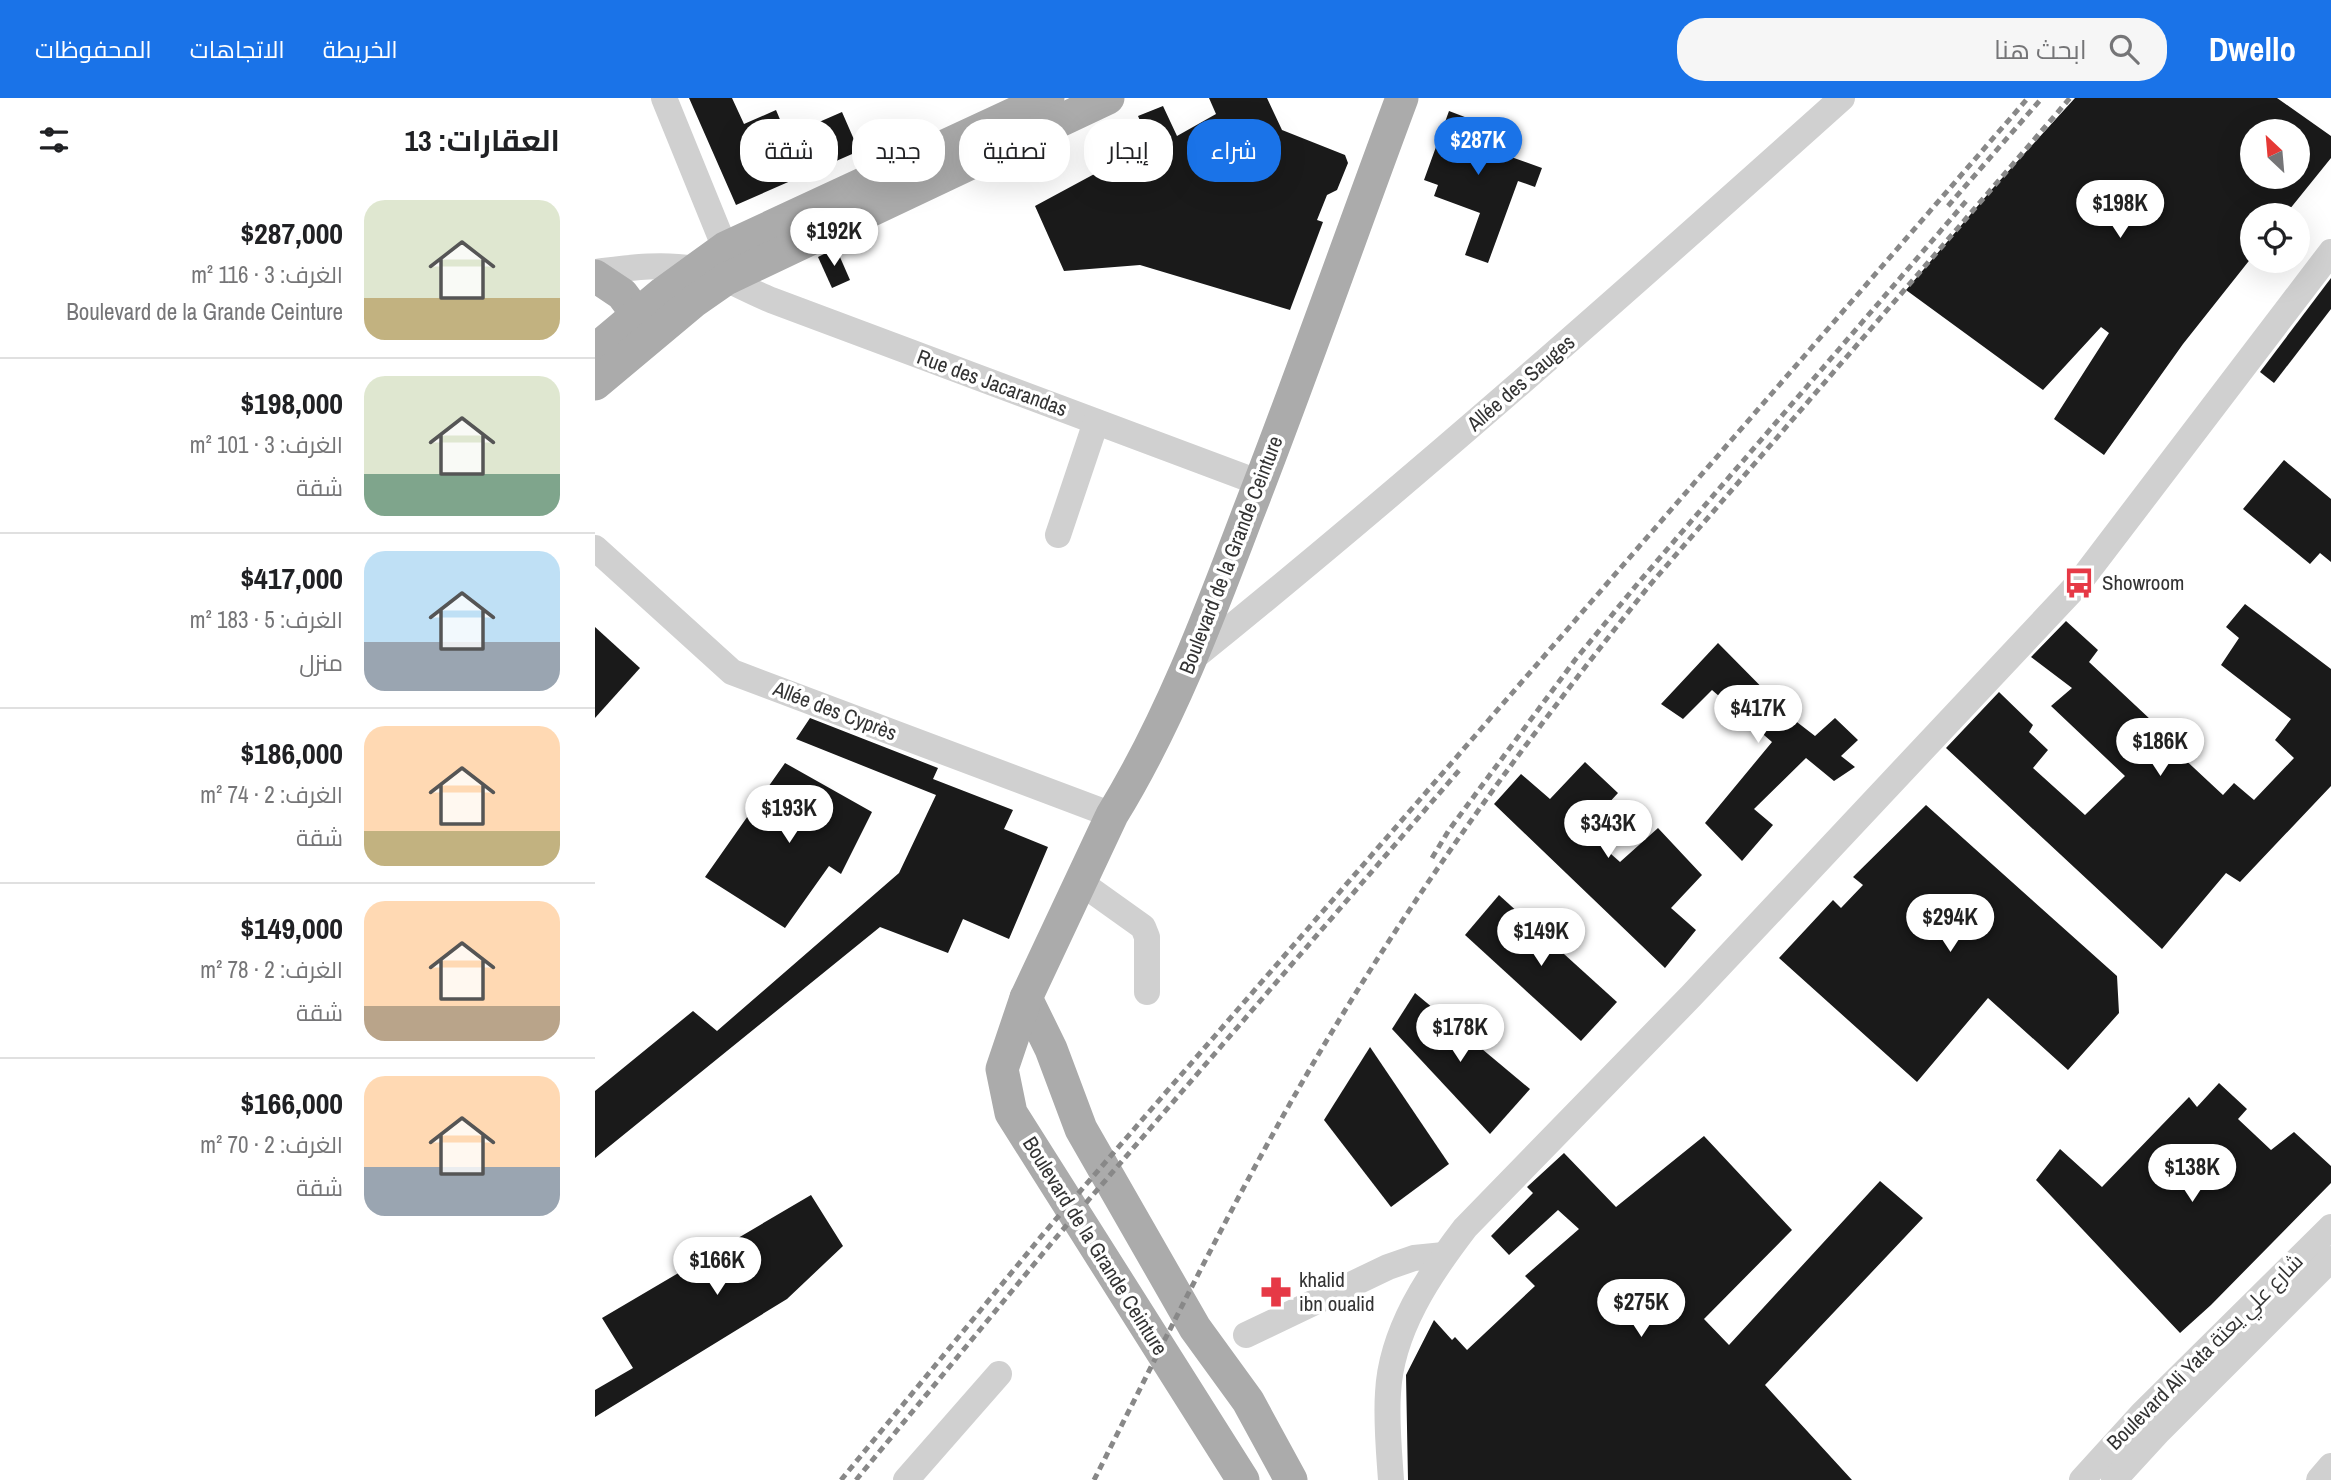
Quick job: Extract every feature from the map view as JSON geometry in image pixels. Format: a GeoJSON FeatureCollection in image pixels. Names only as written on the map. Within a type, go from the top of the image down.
{"type":"FeatureCollection","features":[{"type":"Feature","properties":{"kind":"main road"},"geometry":{"type":"LineString","coordinates":[[595,350],[637,314],[716,266],[1048,98]]}},
{"type":"Feature","properties":{"kind":"main road"},"geometry":{"type":"LineString","coordinates":[[595,384],[693,302],[716,266],[1108,98]]}},
{"type":"Feature","properties":{"kind":"main road","name":"Boulevard de la Grande Ceinture"},"geometry":{"type":"LineString","coordinates":[[1243,1480],[1011,1114],[1002,1069],[1026,998],[1112,815],[1129,788],[1192,659],[1402,98]]}},
{"type":"Feature","properties":{"kind":"main road"},"geometry":{"type":"LineString","coordinates":[[595,274],[622,293],[637,314]]}},
{"type":"Feature","properties":{"kind":"main road","name":"Boulevard de la Grande Ceinture"},"geometry":{"type":"LineString","coordinates":[[1026,998],[1051,1049],[1081,1129],[1195,1328],[1248,1401],[1291,1480]]}},
{"type":"Feature","properties":{"kind":"street"},"geometry":{"type":"LineString","coordinates":[[595,274],[649,265],[716,266],[664,98]]}},
{"type":"Feature","properties":{"kind":"street","name":"Allée des Sauges"},"geometry":{"type":"LineString","coordinates":[[1192,659],[1336,543],[1842,98]]}},
{"type":"Feature","properties":{"kind":"street"},"geometry":{"type":"LineString","coordinates":[[1391,1480],[1388,1391],[1394,1352],[1407,1319],[1444,1255],[1465,1228],[1691,996],[2079,583],[2331,252]]}},
{"type":"Feature","properties":{"kind":"street","name":"Rue des Jacarandas"},"geometry":{"type":"LineString","coordinates":[[716,266],[771,300],[1260,483]]}},
{"type":"Feature","properties":{"kind":"street"},"geometry":{"type":"LineString","coordinates":[[1058,535],[1096,422]]}},
{"type":"Feature","properties":{"kind":"street","name":"Allée des Cyprès"},"geometry":{"type":"LineString","coordinates":[[595,548],[732,671],[1112,815]]}},
{"type":"Feature","properties":{"kind":"street"},"geometry":{"type":"LineString","coordinates":[[1080,882],[1143,927],[1147,937],[1147,992]]}},
{"type":"Feature","properties":{"kind":"street","name":"Boulevard Ali Yata شارع علي يعتة"},"geometry":{"type":"LineString","coordinates":[[2082,1480],[2142,1414],[2331,1227]]}},
{"type":"Feature","properties":{"kind":"street"},"geometry":{"type":"LineString","coordinates":[[1246,1335],[1388,1267],[1414,1258],[1444,1255]]}},
{"type":"Feature","properties":{"kind":"street","name":"Boulevard Ali Yata شارع علي يعتة"},"geometry":{"type":"LineString","coordinates":[[2114,1480],[2159,1431],[2331,1259]]}},
{"type":"Feature","properties":{"kind":"street"},"geometry":{"type":"LineString","coordinates":[[906,1480],[999,1374]]}},
{"type":"Feature","properties":{"kind":"street"},"geometry":{"type":"LineString","coordinates":[[2319,1480],[2331,1466]]}},
{"type":"Feature","properties":{"kind":"building"},"geometry":{"type":"Polygon","coordinates":[[[689,98],[732,98],[742,119],[740,182],[788,182],[736,205],[689,98]]]}},
{"type":"Feature","properties":{"kind":"building"},"geometry":{"type":"Polygon","coordinates":[[[1209,98],[1267,98],[1277,119],[1207,119],[1216,114],[1209,98]]]}},
{"type":"Feature","properties":{"kind":"building"},"geometry":{"type":"Polygon","coordinates":[[[2075,98],[2277,98],[2307,119],[2240,119],[2240,189],[2306,189],[2295,203],[2240,203],[2240,272],[2183,344],[2104,455],[2054,419],[2109,333],[2101,327],[2043,390],[1906,290],[2075,98]]]}},
{"type":"Feature","properties":{"kind":"building"},"geometry":{"type":"Polygon","coordinates":[[[1163,106],[1169,119],[1139,119],[1138,116],[1163,106]]]}},
{"type":"Feature","properties":{"kind":"building"},"geometry":{"type":"Polygon","coordinates":[[[776,110],[780,119],[755,119],[776,110]]]}},
{"type":"Feature","properties":{"kind":"building"},"geometry":{"type":"Polygon","coordinates":[[[1449,111],[1507,133],[1500,153],[1542,168],[1535,187],[1518,181],[1488,263],[1465,255],[1480,213],[1434,196],[1438,185],[1424,180],[1449,111]]]}},
{"type":"Feature","properties":{"kind":"building"},"geometry":{"type":"Polygon","coordinates":[[[842,112],[852,135],[852,154],[838,160],[838,119],[826,119],[842,112]]]}},
{"type":"Feature","properties":{"kind":"building"},"geometry":{"type":"Polygon","coordinates":[[[2310,121],[2331,136],[2331,158],[2310,184],[2310,121]]]}},
{"type":"Feature","properties":{"kind":"building"},"geometry":{"type":"Polygon","coordinates":[[[1173,127],[1177,136],[1187,130],[1187,182],[1281,182],[1281,128],[1345,155],[1348,163],[1337,190],[1327,195],[1317,220],[1323,222],[1290,310],[1140,265],[1064,271],[1035,206],[1084,180],[1084,182],[1173,182],[1173,127]]]}},
{"type":"Feature","properties":{"kind":"building"},"geometry":{"type":"Polygon","coordinates":[[[836,248],[850,280],[832,288],[818,257],[836,248]]]}},
{"type":"Feature","properties":{"kind":"building"},"geometry":{"type":"Polygon","coordinates":[[[2331,278],[2331,309],[2274,383],[2260,372],[2331,278]]]}},
{"type":"Feature","properties":{"kind":"building"},"geometry":{"type":"Polygon","coordinates":[[[2284,460],[2331,499],[2331,562],[2320,553],[2310,564],[2243,509],[2284,460]]]}},
{"type":"Feature","properties":{"kind":"building"},"geometry":{"type":"Polygon","coordinates":[[[2245,604],[2331,669],[2331,786],[2240,882],[2226,873],[2162,949],[1946,748],[1999,692],[2033,725],[2029,732],[2048,750],[2033,768],[2085,815],[2125,776],[2051,706],[2072,688],[2031,657],[2066,621],[2098,650],[2089,662],[2182,749],[2179,754],[2223,795],[2234,783],[2254,800],[2294,758],[2275,740],[2291,719],[2221,665],[2239,638],[2226,627],[2245,604]]]}},
{"type":"Feature","properties":{"kind":"building"},"geometry":{"type":"Polygon","coordinates":[[[595,627],[640,668],[595,718],[595,627]]]}},
{"type":"Feature","properties":{"kind":"building"},"geometry":{"type":"Polygon","coordinates":[[[1718,643],[1793,719],[1815,736],[1835,718],[1858,740],[1841,756],[1855,767],[1834,781],[1806,758],[1754,809],[1773,825],[1742,861],[1705,823],[1772,742],[1712,690],[1683,719],[1661,704],[1718,643]]]}},
{"type":"Feature","properties":{"kind":"building"},"geometry":{"type":"Polygon","coordinates":[[[810,718],[938,768],[933,779],[1013,810],[1004,829],[1048,847],[1009,939],[963,919],[948,953],[880,927],[595,1158],[595,1091],[693,1011],[717,1031],[899,873],[936,795],[796,739],[810,718]]]}},
{"type":"Feature","properties":{"kind":"building"},"geometry":{"type":"Polygon","coordinates":[[[1585,762],[1618,793],[1584,830],[1620,862],[1658,828],[1702,875],[1671,908],[1696,930],[1665,968],[1494,804],[1521,774],[1550,799],[1585,762]]]}},
{"type":"Feature","properties":{"kind":"building"},"geometry":{"type":"Polygon","coordinates":[[[785,763],[872,812],[841,874],[829,866],[785,928],[705,877],[785,763]]]}},
{"type":"Feature","properties":{"kind":"building"},"geometry":{"type":"Polygon","coordinates":[[[1926,805],[2117,976],[2119,1013],[2068,1070],[1988,998],[1917,1082],[1779,958],[1833,900],[1841,908],[1863,885],[1853,877],[1926,805]]]}},
{"type":"Feature","properties":{"kind":"building"},"geometry":{"type":"Polygon","coordinates":[[[1499,895],[1617,1002],[1581,1041],[1465,935],[1499,895]]]}},
{"type":"Feature","properties":{"kind":"building"},"geometry":{"type":"Polygon","coordinates":[[[1415,993],[1530,1089],[1490,1134],[1392,1029],[1415,993]]]}},
{"type":"Feature","properties":{"kind":"building"},"geometry":{"type":"Polygon","coordinates":[[[1370,1047],[1449,1164],[1391,1207],[1324,1120],[1370,1047]]]}},
{"type":"Feature","properties":{"kind":"building"},"geometry":{"type":"Polygon","coordinates":[[[2219,1083],[2247,1109],[2238,1119],[2271,1150],[2294,1132],[2331,1166],[2331,1183],[2180,1333],[2036,1180],[2060,1149],[2102,1187],[2189,1097],[2197,1107],[2219,1083]]]}},
{"type":"Feature","properties":{"kind":"building"},"geometry":{"type":"Polygon","coordinates":[[[1704,1136],[1792,1230],[1704,1319],[1729,1345],[1880,1181],[1923,1218],[1765,1385],[1852,1480],[1408,1480],[1406,1375],[1434,1320],[1452,1340],[1455,1337],[1467,1350],[1535,1286],[1525,1276],[1579,1229],[1558,1210],[1509,1255],[1491,1236],[1533,1193],[1527,1187],[1564,1153],[1616,1207],[1704,1136]]]}},
{"type":"Feature","properties":{"kind":"building"},"geometry":{"type":"Polygon","coordinates":[[[811,1195],[843,1246],[787,1299],[595,1417],[595,1390],[633,1368],[602,1318],[811,1195]]]}},
{"type":"Feature","properties":{"kind":"railway"},"geometry":{"type":"LineString","coordinates":[[841,1480],[1044,1233],[2028,98]]}},
{"type":"Feature","properties":{"kind":"railway"},"geometry":{"type":"LineString","coordinates":[[1948,206],[2042,98]]}},
{"type":"Feature","properties":{"kind":"railway"},"geometry":{"type":"LineString","coordinates":[[1094,1480],[1265,1148],[1327,1040],[1440,864],[1563,696],[1649,586],[2070,98]]}},
{"type":"Feature","properties":{"kind":"railway"},"geometry":{"type":"LineString","coordinates":[[1432,858],[1449,830],[1575,660],[1968,199]]}},
{"type":"Feature","properties":{"kind":"railway"},"geometry":{"type":"LineString","coordinates":[[856,1480],[1054,1240],[1462,767]]}},
{"type":"Feature","properties":{"kind":"place","name":"Showroom"},"geometry":{"type":"Point","coordinates":[2079,583]}},
{"type":"Feature","properties":{"kind":"place","name":"khalid ibn oualid"},"geometry":{"type":"Point","coordinates":[1276,1292]}}]}
